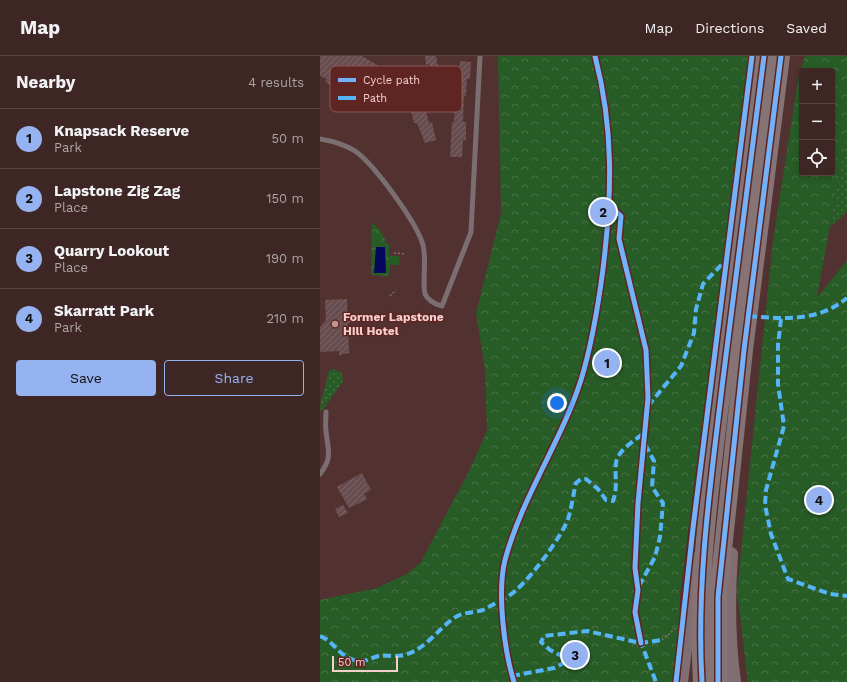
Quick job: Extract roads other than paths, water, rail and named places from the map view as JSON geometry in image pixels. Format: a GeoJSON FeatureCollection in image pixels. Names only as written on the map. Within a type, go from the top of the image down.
{"type":"FeatureCollection","features":[{"type":"Feature","properties":{"kind":"highway"},"geometry":{"type":"LineString","coordinates":[[702,682],[700,601],[720,408],[764,56]]}},
{"type":"Feature","properties":{"kind":"highway"},"geometry":{"type":"LineString","coordinates":[[718,682],[718,597],[744,350],[781,56]]}},
{"type":"Feature","properties":{"kind":"main road"},"geometry":{"type":"LineString","coordinates":[[681,682],[713,435],[720,408]]}},
{"type":"Feature","properties":{"kind":"main road"},"geometry":{"type":"LineString","coordinates":[[734,682],[728,597],[732,536],[742,441],[738,409]]}},
{"type":"Feature","properties":{"kind":"lane"},"geometry":{"type":"LineString","coordinates":[[320,139],[335,142],[354,151],[368,162],[381,177],[420,237],[426,263],[425,294],[430,300],[442,306],[471,232],[480,56]]}},
{"type":"Feature","properties":{"kind":"lane"},"geometry":{"type":"LineString","coordinates":[[320,474],[326,466],[330,447],[326,431],[326,412]]}},
{"type":"Feature","properties":{"kind":"place","name":"Lapstone Zig Zag"},"geometry":{"type":"Point","coordinates":[603,212]}},
{"type":"Feature","properties":{"kind":"place","name":"Former Lapstone Hill Hotel"},"geometry":{"type":"Point","coordinates":[335,324]}},
{"type":"Feature","properties":{"kind":"place","name":"Knapsack Reserve"},"geometry":{"type":"Point","coordinates":[607,363]}},
{"type":"Feature","properties":{"kind":"place","name":"Skarratt Park"},"geometry":{"type":"Point","coordinates":[819,500]}},
{"type":"Feature","properties":{"kind":"place","name":"Quarry Lookout"},"geometry":{"type":"Point","coordinates":[575,655]}}]}
